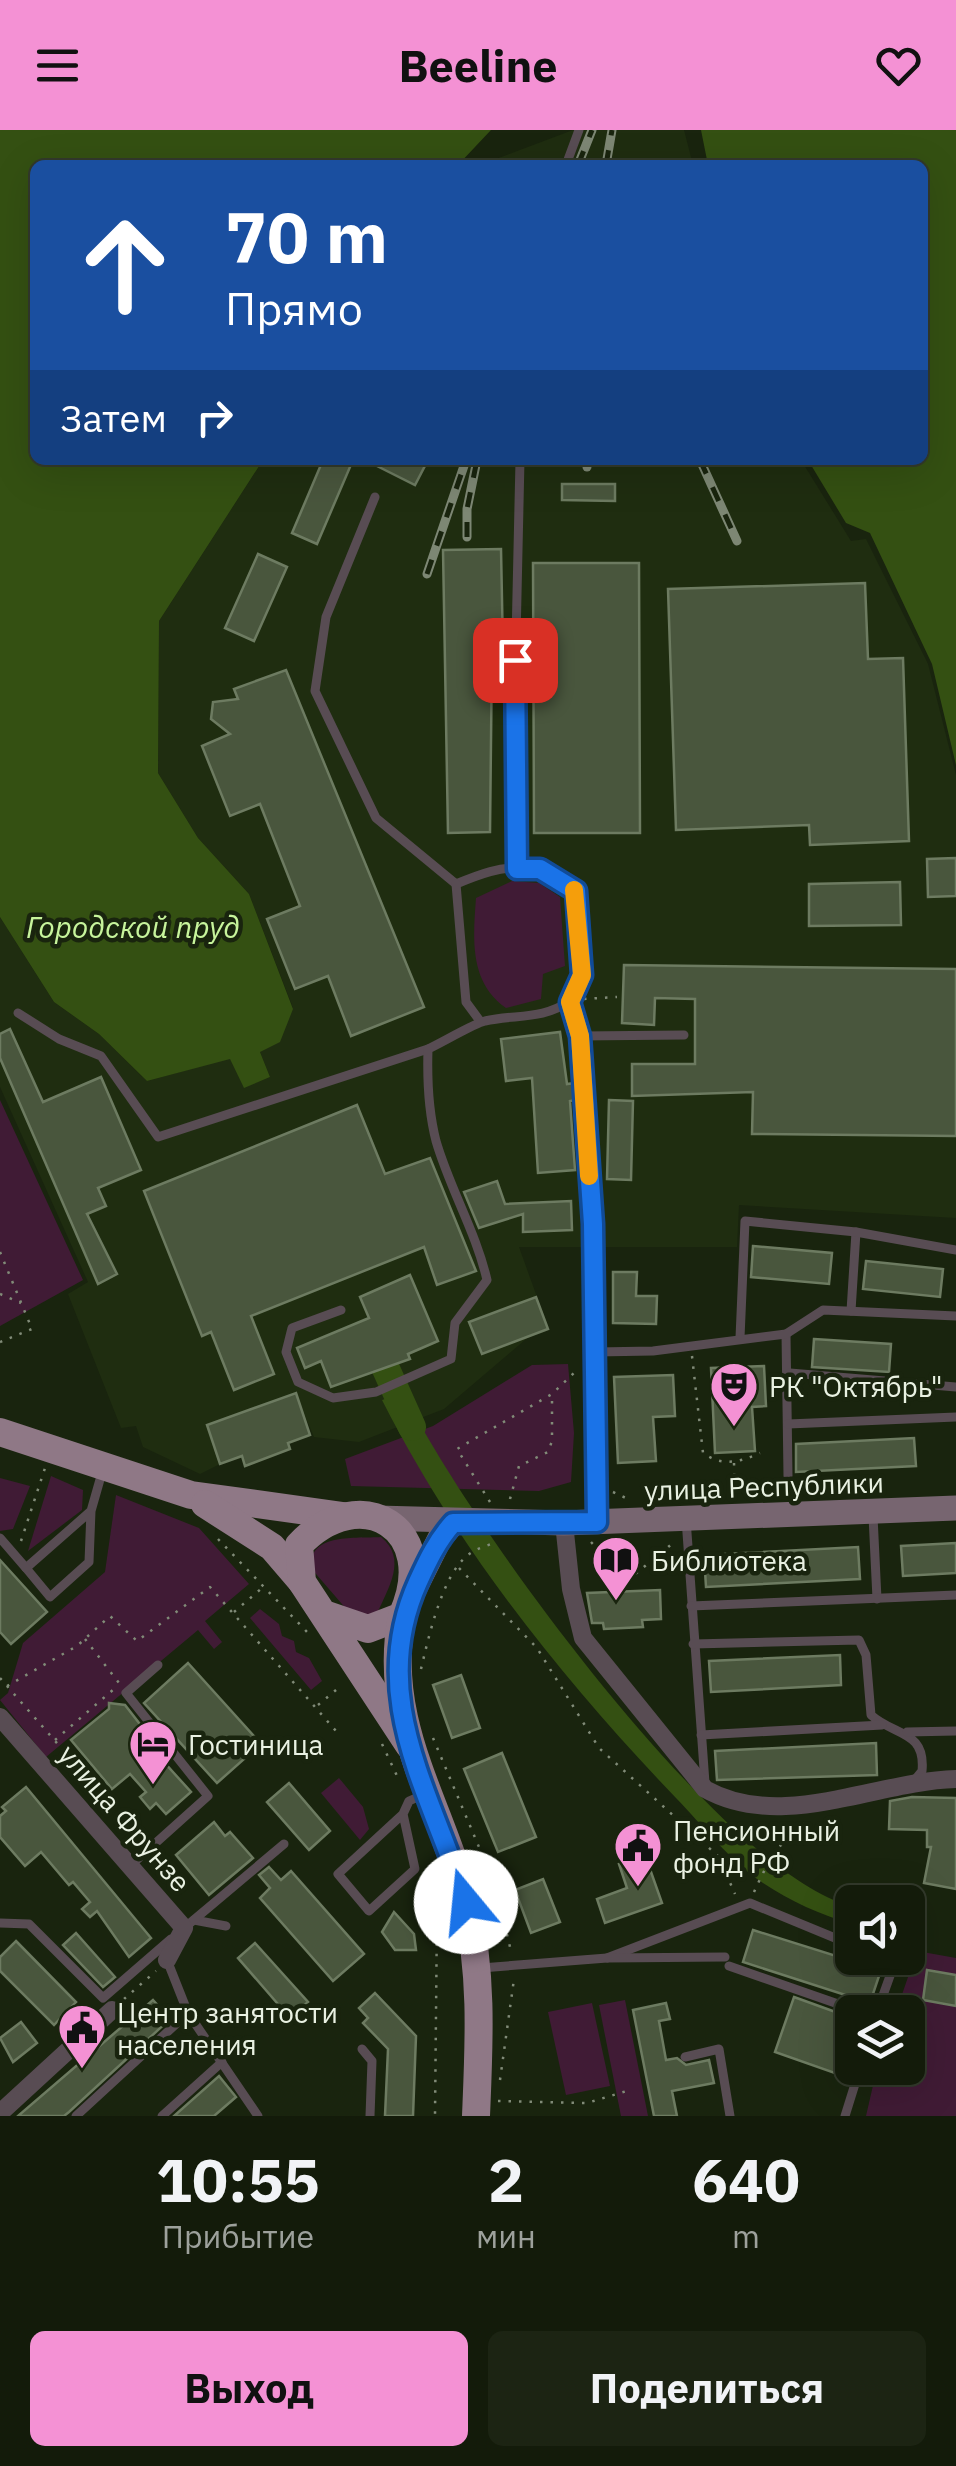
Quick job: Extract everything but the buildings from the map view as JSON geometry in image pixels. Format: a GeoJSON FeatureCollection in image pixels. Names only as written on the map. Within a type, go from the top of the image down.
{"type":"FeatureCollection","features":[{"type":"Feature","properties":{"kind":"main road"},"geometry":{"type":"LineString","coordinates":[[0,1432],[191,1496],[363,1517],[399,1529],[408,1540],[413,1559],[396,1691],[421,1741],[418,1797],[466,1902],[478,1968],[487,2108]]}},
{"type":"Feature","properties":{"kind":"main road"},"geometry":{"type":"LineString","coordinates":[[191,1496],[272,1548],[302,1582]]}},
{"type":"Feature","properties":{"kind":"main road","name":"улица Республики"},"geometry":{"type":"LineString","coordinates":[[363,1517],[453,1523],[564,1523],[592,1530],[956,1508]]}},
{"type":"Feature","properties":{"kind":"main road"},"geometry":{"type":"LineString","coordinates":[[363,1517],[326,1522],[299,1545],[302,1582],[320,1626],[421,1741]]}},
{"type":"Feature","properties":{"kind":"main road"},"geometry":{"type":"LineString","coordinates":[[320,1626],[368,1629],[405,1611],[440,1538],[453,1523]]}},
{"type":"Feature","properties":{"kind":"street"},"geometry":{"type":"LineString","coordinates":[[592,1530],[593,1224]]}},
{"type":"Feature","properties":{"kind":"street"},"geometry":{"type":"LineString","coordinates":[[564,1523],[571,1589],[583,1638],[705,1789],[728,1802],[782,1806],[956,1780]]}},
{"type":"Feature","properties":{"kind":"street","name":"улица Фрунзе"},"geometry":{"type":"LineString","coordinates":[[0,1717],[130,1866],[189,1924],[167,1960]]}},
{"type":"Feature","properties":{"kind":"street"},"geometry":{"type":"LineString","coordinates":[[0,2114],[112,2010]]}},
{"type":"Feature","properties":{"kind":"lane"},"geometry":{"type":"LineString","coordinates":[[568,160],[579,130]]}},
{"type":"Feature","properties":{"kind":"lane"},"geometry":{"type":"LineString","coordinates":[[517,869],[514,729],[520,465]]}},
{"type":"Feature","properties":{"kind":"lane"},"geometry":{"type":"LineString","coordinates":[[374,497],[326,617],[315,691],[376,818],[456,884],[466,1002],[480,1021]]}},
{"type":"Feature","properties":{"kind":"lane"},"geometry":{"type":"LineString","coordinates":[[18,1013],[59,1040],[101,1056],[158,1136],[428,1048],[464,1034],[480,1021],[547,1014],[570,1002],[582,975],[576,891],[540,869],[492,869],[456,884]]}},
{"type":"Feature","properties":{"kind":"lane"},"geometry":{"type":"LineString","coordinates":[[570,1002],[580,1036],[593,1224]]}},
{"type":"Feature","properties":{"kind":"lane"},"geometry":{"type":"LineString","coordinates":[[580,1036],[684,1035]]}},
{"type":"Feature","properties":{"kind":"lane"},"geometry":{"type":"LineString","coordinates":[[341,1310],[292,1328],[286,1352],[298,1382],[332,1398],[376,1392],[451,1358],[454,1322],[487,1280],[480,1251],[437,1143],[427,1099],[428,1048]]}},
{"type":"Feature","properties":{"kind":"lane"},"geometry":{"type":"LineString","coordinates":[[740,1338],[744,1221],[856,1232],[956,1250]]}},
{"type":"Feature","properties":{"kind":"lane"},"geometry":{"type":"LineString","coordinates":[[851,1311],[856,1232]]}},
{"type":"Feature","properties":{"kind":"lane"},"geometry":{"type":"LineString","coordinates":[[593,1352],[786,1334],[823,1310],[956,1316]]}},
{"type":"Feature","properties":{"kind":"lane"},"geometry":{"type":"LineString","coordinates":[[786,1334],[790,1373],[788,1476]]}},
{"type":"Feature","properties":{"kind":"lane"},"geometry":{"type":"LineString","coordinates":[[790,1373],[956,1386]]}},
{"type":"Feature","properties":{"kind":"lane"},"geometry":{"type":"LineString","coordinates":[[788,1424],[956,1417]]}},
{"type":"Feature","properties":{"kind":"lane"},"geometry":{"type":"LineString","coordinates":[[0,1538],[50,1596],[89,1562],[91,1511],[104,1466]]}},
{"type":"Feature","properties":{"kind":"lane"},"geometry":{"type":"LineString","coordinates":[[26,1568],[91,1511]]}},
{"type":"Feature","properties":{"kind":"lane"},"geometry":{"type":"LineString","coordinates":[[873,1513],[877,1599]]}},
{"type":"Feature","properties":{"kind":"lane"},"geometry":{"type":"LineString","coordinates":[[684,1526],[705,1789]]}},
{"type":"Feature","properties":{"kind":"lane"},"geometry":{"type":"LineString","coordinates":[[691,1606],[956,1595]]}},
{"type":"Feature","properties":{"kind":"lane"},"geometry":{"type":"LineString","coordinates":[[693,1644],[858,1640],[866,1655],[871,1715],[882,1725]]}},
{"type":"Feature","properties":{"kind":"lane"},"geometry":{"type":"LineString","coordinates":[[130,1866],[208,1796],[126,1693],[158,1665]]}},
{"type":"Feature","properties":{"kind":"lane"},"geometry":{"type":"LineString","coordinates":[[701,1735],[882,1725],[907,1732],[956,1731]]}},
{"type":"Feature","properties":{"kind":"lane"},"geometry":{"type":"LineString","coordinates":[[906,1786],[922,1770],[923,1762],[917,1740],[907,1732]]}},
{"type":"Feature","properties":{"kind":"lane"},"geometry":{"type":"LineString","coordinates":[[403,1814],[415,1869],[369,1911],[338,1874],[418,1797]]}},
{"type":"Feature","properties":{"kind":"lane"},"geometry":{"type":"LineString","coordinates":[[0,1923],[29,1924],[103,1998],[284,1844]]}},
{"type":"Feature","properties":{"kind":"lane"},"geometry":{"type":"LineString","coordinates":[[607,1958],[750,1903],[835,1938]]}},
{"type":"Feature","properties":{"kind":"lane"},"geometry":{"type":"LineString","coordinates":[[189,1924],[226,1926]]}},
{"type":"Feature","properties":{"kind":"lane"},"geometry":{"type":"LineString","coordinates":[[478,1968],[607,1958],[727,1962],[835,2002]]}},
{"type":"Feature","properties":{"kind":"lane"},"geometry":{"type":"LineString","coordinates":[[167,1960],[188,2013],[258,2116]]}},
{"type":"Feature","properties":{"kind":"lane"},"geometry":{"type":"LineString","coordinates":[[76,2116],[188,2013]]}},
{"type":"Feature","properties":{"kind":"lane"},"geometry":{"type":"LineString","coordinates":[[362,2049],[372,2061],[370,2116]]}},
{"type":"Feature","properties":{"kind":"lane"},"geometry":{"type":"LineString","coordinates":[[685,2056],[719,2050],[730,2116]]}},
{"type":"Feature","properties":{"kind":"lane"},"geometry":{"type":"LineString","coordinates":[[162,2116],[222,2062]]}},
{"type":"Feature","properties":{"kind":"lane"},"geometry":{"type":"LineString","coordinates":[[845,2116],[855,2085]]}},
{"type":"Feature","properties":{"kind":"path"},"geometry":{"type":"LineString","coordinates":[[594,998],[617,997]]}},
{"type":"Feature","properties":{"kind":"path"},"geometry":{"type":"LineString","coordinates":[[0,1252],[32,1329],[0,1342]]}},
{"type":"Feature","properties":{"kind":"path"},"geometry":{"type":"LineString","coordinates":[[0,1294],[23,1304]]}},
{"type":"Feature","properties":{"kind":"path"},"geometry":{"type":"LineString","coordinates":[[691,1345],[703,1453],[714,1461],[734,1462],[760,1453]]}},
{"type":"Feature","properties":{"kind":"path"},"geometry":{"type":"LineString","coordinates":[[490,1502],[457,1449],[552,1394],[578,1369]]}},
{"type":"Feature","properties":{"kind":"path"},"geometry":{"type":"LineString","coordinates":[[510,1500],[519,1466],[542,1458],[552,1441],[552,1394]]}},
{"type":"Feature","properties":{"kind":"path"},"geometry":{"type":"LineString","coordinates":[[734,1462],[734,1494]]}},
{"type":"Feature","properties":{"kind":"path"},"geometry":{"type":"LineString","coordinates":[[16,1556],[45,1467]]}},
{"type":"Feature","properties":{"kind":"path"},"geometry":{"type":"LineString","coordinates":[[592,1530],[628,1580],[684,1526]]}},
{"type":"Feature","properties":{"kind":"path"},"geometry":{"type":"LineString","coordinates":[[211,1532],[264,1587],[320,1626]]}},
{"type":"Feature","properties":{"kind":"path"},"geometry":{"type":"LineString","coordinates":[[419,1676],[431,1629],[457,1566],[468,1554],[503,1539]]}},
{"type":"Feature","properties":{"kind":"path"},"geometry":{"type":"LineString","coordinates":[[457,1566],[537,1648],[599,1748],[719,1857],[740,1905]]}},
{"type":"Feature","properties":{"kind":"path"},"geometry":{"type":"LineString","coordinates":[[7,1686],[85,1638],[110,1616],[136,1641],[210,1587],[336,1731]]}},
{"type":"Feature","properties":{"kind":"path"},"geometry":{"type":"LineString","coordinates":[[234,1612],[264,1587]]}},
{"type":"Feature","properties":{"kind":"path"},"geometry":{"type":"LineString","coordinates":[[55,1740],[119,1683],[85,1638]]}},
{"type":"Feature","properties":{"kind":"path"},"geometry":{"type":"LineString","coordinates":[[0,1678],[63,1750]]}},
{"type":"Feature","properties":{"kind":"path"},"geometry":{"type":"LineString","coordinates":[[315,1707],[348,1681]]}},
{"type":"Feature","properties":{"kind":"path"},"geometry":{"type":"LineString","coordinates":[[380,1740],[418,1797]]}},
{"type":"Feature","properties":{"kind":"path"},"geometry":{"type":"LineString","coordinates":[[421,1741],[495,1885],[515,1968],[500,2082]]}},
{"type":"Feature","properties":{"kind":"path"},"geometry":{"type":"LineString","coordinates":[[754,1892],[772,1854],[786,1836],[838,1799]]}},
{"type":"Feature","properties":{"kind":"path"},"geometry":{"type":"LineString","coordinates":[[423,1856],[437,1912],[436,2116]]}},
{"type":"Feature","properties":{"kind":"path"},"geometry":{"type":"LineString","coordinates":[[112,2010],[167,1960]]}},
{"type":"Feature","properties":{"kind":"path"},"geometry":{"type":"LineString","coordinates":[[487,2108],[586,2103],[630,2090]]}},
{"type":"Feature","properties":{"kind":"shaded area"},"geometry":{"type":"Polygon","coordinates":[[[573,130],[684,130],[692,160],[493,160],[573,130]]]}},
{"type":"Feature","properties":{"kind":"shaded area"},"geometry":{"type":"Polygon","coordinates":[[[260,465],[804,465],[851,541],[866,539],[928,664],[956,775],[956,1218],[739,1205],[737,1247],[519,1247],[546,1322],[444,1409],[359,1442],[314,1437],[295,1393],[207,1425],[220,1464],[200,1474],[143,1447],[136,1426],[121,1428],[68,1294],[88,1282],[0,1087],[0,917],[54,1002],[99,1034],[147,1081],[230,1058],[244,1087],[270,1077],[260,1052],[293,1008],[249,894],[198,838],[158,773],[159,621],[260,465]]]}},
{"type":"Feature","properties":{"kind":"shaded area"},"geometry":{"type":"Polygon","coordinates":[[[512,881],[539,883],[560,897],[565,966],[543,974],[541,999],[506,1008],[485,986],[479,973],[474,944],[475,913],[476,898],[512,881]]]}},
{"type":"Feature","properties":{"kind":"shaded area"},"geometry":{"type":"Polygon","coordinates":[[[0,1100],[83,1280],[0,1326],[0,1100]]]}},
{"type":"Feature","properties":{"kind":"shaded area"},"geometry":{"type":"Polygon","coordinates":[[[568,1364],[574,1433],[571,1482],[539,1491],[351,1486],[345,1459],[433,1426],[532,1365],[568,1364]]]}},
{"type":"Feature","properties":{"kind":"shaded area"},"geometry":{"type":"Polygon","coordinates":[[[51,1476],[83,1490],[82,1510],[28,1551],[51,1476]]]}},
{"type":"Feature","properties":{"kind":"shaded area"},"geometry":{"type":"Polygon","coordinates":[[[0,1478],[30,1486],[13,1529],[0,1531],[0,1478]]]}},
{"type":"Feature","properties":{"kind":"shaded area"},"geometry":{"type":"Polygon","coordinates":[[[116,1495],[199,1528],[249,1584],[205,1621],[222,1642],[214,1649],[198,1630],[46,1757],[0,1700],[8,1693],[23,1643],[105,1572],[116,1495]]]}},
{"type":"Feature","properties":{"kind":"shaded area"},"geometry":{"type":"Polygon","coordinates":[[[381,1537],[393,1555],[390,1584],[377,1614],[354,1618],[310,1567],[312,1556],[318,1548],[336,1540],[381,1537]]]}},
{"type":"Feature","properties":{"kind":"shaded area"},"geometry":{"type":"Polygon","coordinates":[[[260,1609],[279,1624],[282,1636],[294,1641],[296,1652],[309,1658],[322,1681],[311,1690],[250,1618],[260,1609]]]}},
{"type":"Feature","properties":{"kind":"shaded area"},"geometry":{"type":"Polygon","coordinates":[[[339,1778],[363,1807],[369,1829],[360,1840],[321,1793],[339,1778]]]}},
{"type":"Feature","properties":{"kind":"shaded area"},"geometry":{"type":"Polygon","coordinates":[[[925,1952],[956,1958],[956,2116],[866,2116],[873,2085],[925,2085],[925,1995],[902,1995],[909,1975],[925,1975],[925,1952]]]}},
{"type":"Feature","properties":{"kind":"shaded area"},"geometry":{"type":"Polygon","coordinates":[[[625,2000],[648,2116],[621,2116],[599,2005],[625,2000]]]}},
{"type":"Feature","properties":{"kind":"shaded area"},"geometry":{"type":"Polygon","coordinates":[[[592,2003],[610,2086],[566,2095],[548,2012],[592,2003]]]}},
{"type":"Feature","properties":{"kind":"water","name":"Городской пруд"},"geometry":{"type":"Polygon","coordinates":[[[0,130],[491,130],[463,160],[30,160],[30,465],[260,465],[159,621],[158,773],[198,838],[249,894],[293,1009],[280,1042],[260,1052],[270,1077],[244,1088],[230,1059],[147,1081],[99,1034],[54,1002],[0,917],[0,130]]]}},
{"type":"Feature","properties":{"kind":"water"},"geometry":{"type":"Polygon","coordinates":[[[701,130],[956,130],[956,765],[932,664],[870,533],[846,523],[811,465],[928,465],[928,160],[707,160],[701,130]]]}},
{"type":"Feature","properties":{"kind":"water"},"geometry":{"type":"Polygon","coordinates":[[[404,1393],[434,1449],[537,1601],[669,1763],[736,1831],[798,1881],[835,1898],[835,1918],[795,1902],[751,1874],[634,1753],[553,1659],[478,1560],[411,1455],[382,1400],[404,1393]]]}},
{"type":"Feature","properties":{"kind":"waterway"},"geometry":{"type":"LineString","coordinates":[[386,1369],[412,1427]]}},
{"type":"Feature","properties":{"kind":"railway"},"geometry":{"type":"LineString","coordinates":[[580,160],[592,130]]}},
{"type":"Feature","properties":{"kind":"railway"},"geometry":{"type":"LineString","coordinates":[[607,160],[612,130]]}},
{"type":"Feature","properties":{"kind":"railway"},"geometry":{"type":"LineString","coordinates":[[427,574],[464,465]]}},
{"type":"Feature","properties":{"kind":"railway"},"geometry":{"type":"LineString","coordinates":[[467,537],[467,509],[476,465]]}},
{"type":"Feature","properties":{"kind":"railway"},"geometry":{"type":"LineString","coordinates":[[702,465],[737,541]]}},
{"type":"Feature","properties":{"kind":"slow traffic"},"geometry":{"type":"LineString","coordinates":[[574,890],[582,975],[570,1002],[580,1036],[580,1084],[589,1176]]}},
{"type":"Feature","properties":{"kind":"place","name":"РК \"Октябрь\""},"geometry":{"type":"Point","coordinates":[734,1428]}},
{"type":"Feature","properties":{"kind":"place","name":"Библиотека"},"geometry":{"type":"Point","coordinates":[616,1602]}},
{"type":"Feature","properties":{"kind":"place","name":"Гостиница"},"geometry":{"type":"Point","coordinates":[153,1786]}},
{"type":"Feature","properties":{"kind":"place","name":"Пенсионный фонд РФ"},"geometry":{"type":"Point","coordinates":[638,1888]}},
{"type":"Feature","properties":{"kind":"place","name":"Центр занятости населения"},"geometry":{"type":"Point","coordinates":[82,2070]}},
{"type":"Feature","properties":{"kind":"route"},"geometry":{"type":"LineString","coordinates":[[466,1902],[409,1745],[397,1698],[395,1670],[402,1616],[440,1538],[453,1523],[597,1522],[593,1224],[580,1084],[580,1036],[570,1002],[582,975],[576,891],[540,869],[517,869],[515,660]]}}]}
